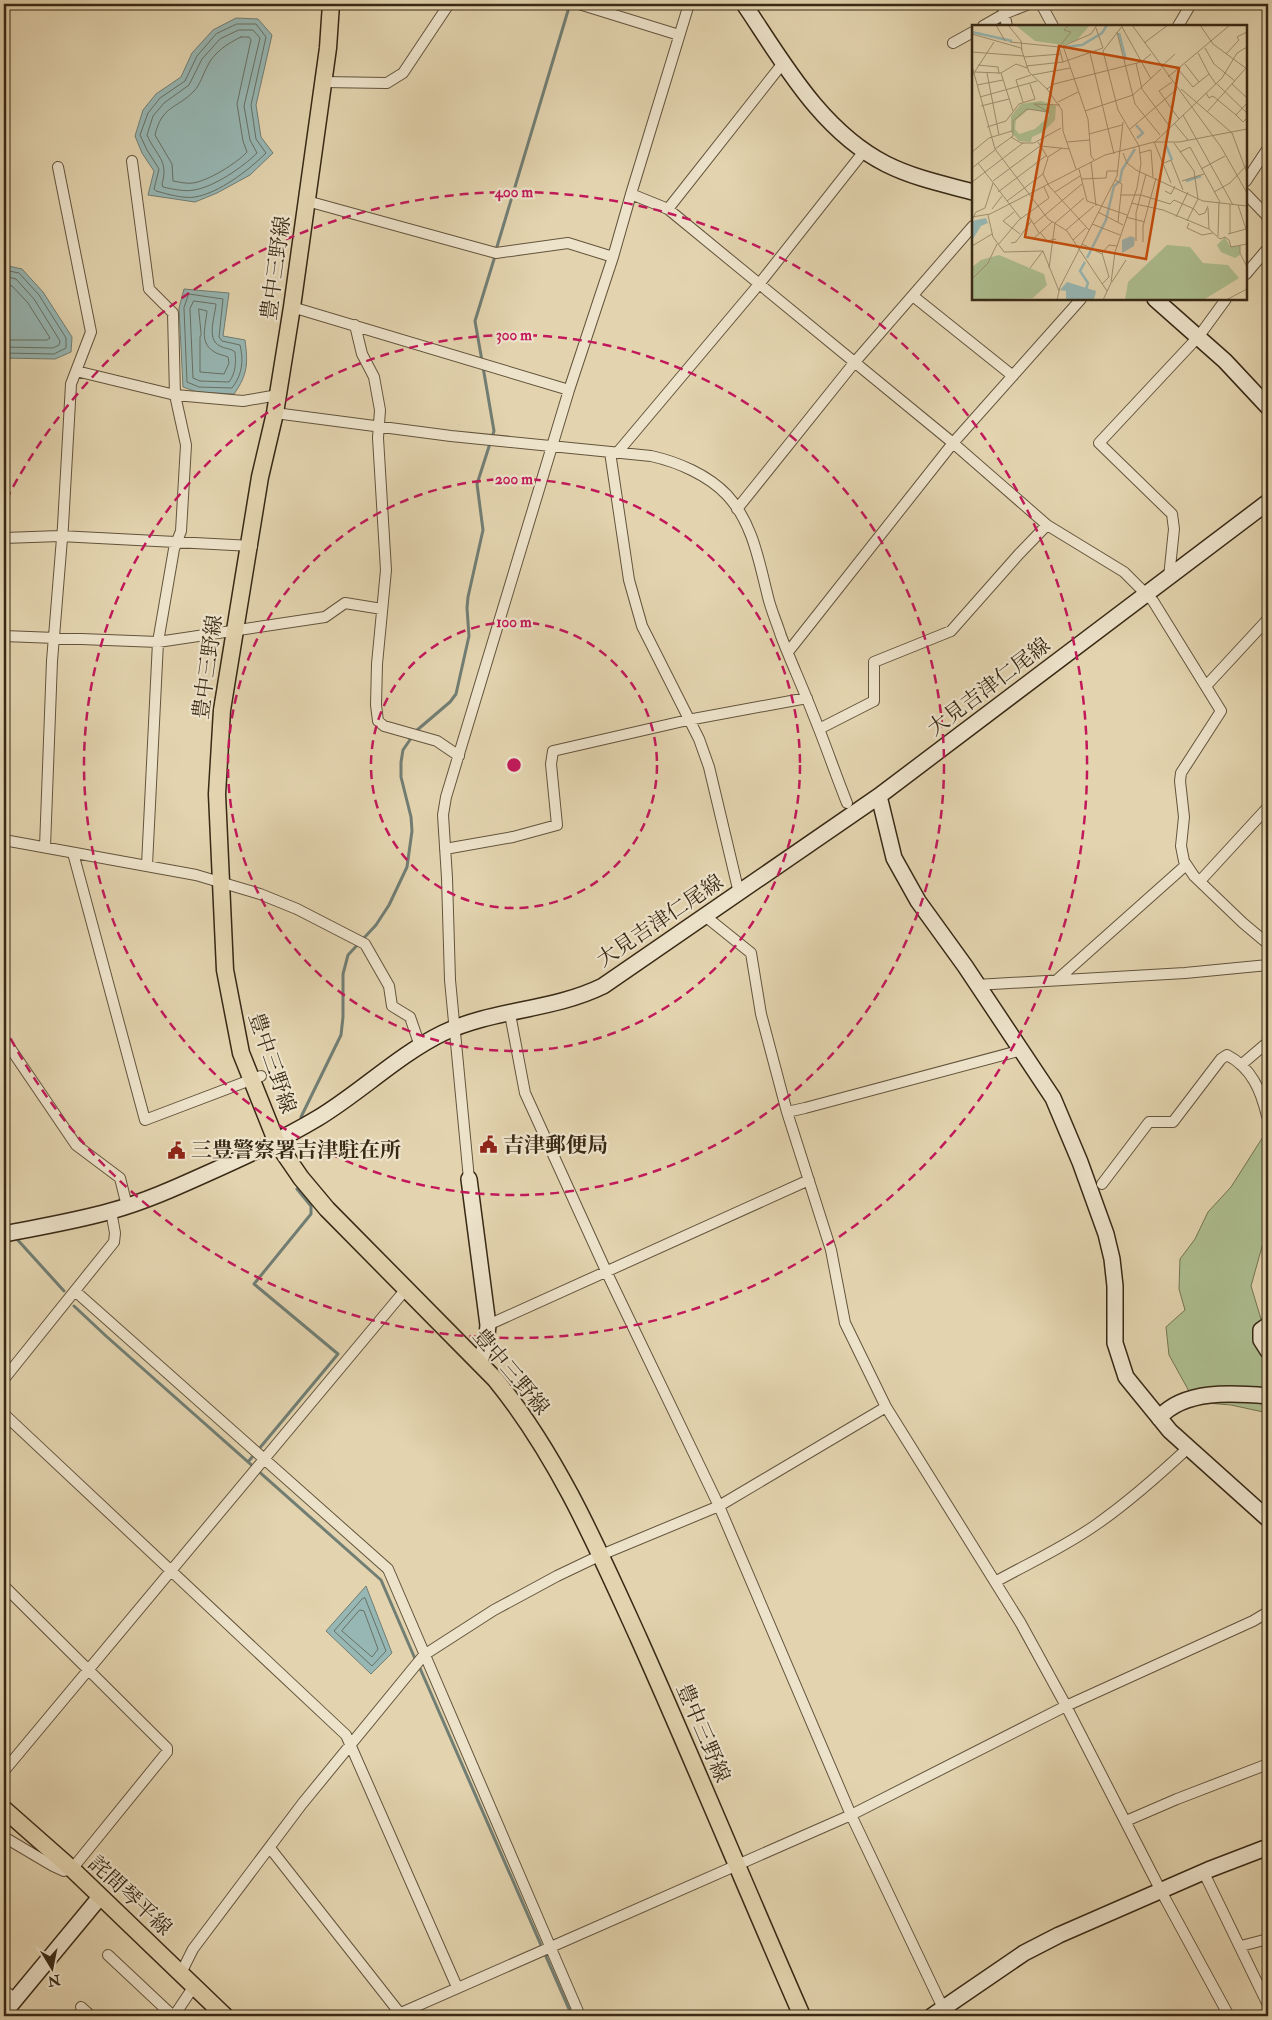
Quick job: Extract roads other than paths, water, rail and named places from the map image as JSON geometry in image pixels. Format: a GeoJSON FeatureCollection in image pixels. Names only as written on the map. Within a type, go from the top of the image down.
{"type":"FeatureCollection","features":[{"type":"Feature","properties":{"kind":"main road","name":"豊中三野線"},"geometry":{"type":"LineString","coordinates":[[331,4],[323,82],[292,307],[275,413],[260,477],[252,546],[234,630],[222,710],[218,758],[223,947],[228,990],[241,1052],[256,1078],[277,1142],[302,1178],[327,1209],[479,1363],[518,1407],[538,1436],[601,1555],[674,1717],[736,1866],[802,2016]]}},
{"type":"Feature","properties":{"kind":"main road","name":"詫間琴平線"},"geometry":{"type":"LineString","coordinates":[[4,1808],[72,1869],[225,2016]]}},
{"type":"Feature","properties":{"kind":"street"},"geometry":{"type":"LineString","coordinates":[[323,82],[387,83],[403,73],[449,4]]}},
{"type":"Feature","properties":{"kind":"street"},"geometry":{"type":"LineString","coordinates":[[579,4],[679,35]]}},
{"type":"Feature","properties":{"kind":"street"},"geometry":{"type":"LineString","coordinates":[[479,1363],[486,1345],[488,1325],[469,1179],[454,1028],[443,815],[446,797],[569,390],[613,257],[630,194],[689,4]]}},
{"type":"Feature","properties":{"kind":"street"},"geometry":{"type":"LineString","coordinates":[[744,4],[783,62],[824,116],[854,143],[885,163],[905,172],[939,185],[972,192]]}},
{"type":"Feature","properties":{"kind":"street"},"geometry":{"type":"LineString","coordinates":[[984,25],[1003,9],[1029,4]]}},
{"type":"Feature","properties":{"kind":"street"},"geometry":{"type":"LineString","coordinates":[[1042,4],[1052,25]]}},
{"type":"Feature","properties":{"kind":"street"},"geometry":{"type":"LineString","coordinates":[[1179,25],[1191,4]]}},
{"type":"Feature","properties":{"kind":"street"},"geometry":{"type":"LineString","coordinates":[[1003,9],[1008,25]]}},
{"type":"Feature","properties":{"kind":"street"},"geometry":{"type":"LineString","coordinates":[[953,44],[972,33]]}},
{"type":"Feature","properties":{"kind":"street"},"geometry":{"type":"LineString","coordinates":[[668,209],[783,62]]}},
{"type":"Feature","properties":{"kind":"street"},"geometry":{"type":"LineString","coordinates":[[1247,180],[1268,148]]}},
{"type":"Feature","properties":{"kind":"street"},"geometry":{"type":"LineString","coordinates":[[739,893],[708,767],[699,739],[642,626],[629,580],[613,452],[760,283],[865,150]]}},
{"type":"Feature","properties":{"kind":"street"},"geometry":{"type":"LineString","coordinates":[[132,161],[149,289],[173,313],[175,395],[186,445],[181,531],[174,549],[158,642],[147,865]]}},
{"type":"Feature","properties":{"kind":"street"},"geometry":{"type":"LineString","coordinates":[[45,848],[55,638],[71,384],[91,332],[58,167]]}},
{"type":"Feature","properties":{"kind":"street"},"geometry":{"type":"LineString","coordinates":[[630,194],[668,209],[953,443],[1048,525],[1124,572],[1153,601],[1221,711],[1181,773],[1180,781],[1184,817],[1181,846],[1186,865],[1194,876],[1268,944]]}},
{"type":"Feature","properties":{"kind":"street"},"geometry":{"type":"LineString","coordinates":[[1247,195],[1268,217]]}},
{"type":"Feature","properties":{"kind":"street"},"geometry":{"type":"LineString","coordinates":[[306,201],[496,253],[568,243],[613,257]]}},
{"type":"Feature","properties":{"kind":"street"},"geometry":{"type":"LineString","coordinates":[[737,509],[854,363],[972,227]]}},
{"type":"Feature","properties":{"kind":"street"},"geometry":{"type":"LineString","coordinates":[[1247,273],[1268,248]]}},
{"type":"Feature","properties":{"kind":"street"},"geometry":{"type":"LineString","coordinates":[[913,296],[1012,376]]}},
{"type":"Feature","properties":{"kind":"street"},"geometry":{"type":"LineString","coordinates":[[788,652],[953,443],[1080,300]]}},
{"type":"Feature","properties":{"kind":"street"},"geometry":{"type":"LineString","coordinates":[[1156,300],[1199,336],[1268,407]]}},
{"type":"Feature","properties":{"kind":"street"},"geometry":{"type":"LineString","coordinates":[[1170,577],[1174,530],[1172,514],[1099,442],[1199,336],[1225,300]]}},
{"type":"Feature","properties":{"kind":"street"},"geometry":{"type":"LineString","coordinates":[[292,307],[569,390]]}},
{"type":"Feature","properties":{"kind":"street"},"geometry":{"type":"LineString","coordinates":[[355,325],[362,354],[374,377],[380,410],[379,427],[386,570],[377,664],[376,705],[378,721],[384,726],[437,741],[459,756]]}},
{"type":"Feature","properties":{"kind":"street"},"geometry":{"type":"LineString","coordinates":[[76,372],[175,395],[243,401],[278,395]]}},
{"type":"Feature","properties":{"kind":"street"},"geometry":{"type":"LineString","coordinates":[[275,413],[553,447],[651,456],[676,462],[710,481],[728,496],[749,529],[769,599],[847,803]]}},
{"type":"Feature","properties":{"kind":"street","name":"大見吉津仁尾線"},"geometry":{"type":"LineString","coordinates":[[9,1233],[111,1211],[174,1188],[277,1142],[320,1117],[420,1046],[454,1028],[565,1001],[582,996],[602,986],[879,796],[1268,502]]}},
{"type":"Feature","properties":{"kind":"street"},"geometry":{"type":"LineString","coordinates":[[819,729],[874,701],[874,662],[950,631],[1019,554],[1048,525]]}},
{"type":"Feature","properties":{"kind":"street"},"geometry":{"type":"LineString","coordinates":[[4,538],[62,536],[252,546]]}},
{"type":"Feature","properties":{"kind":"street"},"geometry":{"type":"LineString","coordinates":[[4,636],[158,642],[326,617],[345,603],[382,609]]}},
{"type":"Feature","properties":{"kind":"street"},"geometry":{"type":"LineString","coordinates":[[1206,686],[1268,619]]}},
{"type":"Feature","properties":{"kind":"street"},"geometry":{"type":"LineString","coordinates":[[445,849],[514,837],[557,825],[552,764],[553,751],[688,720],[807,698]]}},
{"type":"Feature","properties":{"kind":"street"},"geometry":{"type":"LineString","coordinates":[[879,796],[894,858],[918,901],[966,966],[976,984],[1053,1098],[1080,1162],[1106,1234],[1112,1259],[1115,1286],[1115,1336],[1120,1362],[1126,1377],[1159,1418],[1188,1448],[1268,1519]]}},
{"type":"Feature","properties":{"kind":"street"},"geometry":{"type":"LineString","coordinates":[[1200,881],[1268,807]]}},
{"type":"Feature","properties":{"kind":"street"},"geometry":{"type":"LineString","coordinates":[[4,840],[147,865],[220,881],[297,909],[365,944],[388,986],[392,1006],[410,1017],[420,1046]]}},
{"type":"Feature","properties":{"kind":"street"},"geometry":{"type":"LineString","coordinates":[[73,853],[145,1120],[256,1078]]}},
{"type":"Feature","properties":{"kind":"street"},"geometry":{"type":"LineString","coordinates":[[1058,979],[1186,865]]}},
{"type":"Feature","properties":{"kind":"street"},"geometry":{"type":"LineString","coordinates":[[705,916],[751,954],[761,1014],[787,1112],[831,1250],[845,1323],[886,1407],[1020,1622],[1229,2016]]}},
{"type":"Feature","properties":{"kind":"street"},"geometry":{"type":"LineString","coordinates":[[976,984],[1184,972],[1268,965]]}},
{"type":"Feature","properties":{"kind":"street"},"geometry":{"type":"LineString","coordinates":[[510,1014],[525,1092],[606,1272],[719,1506],[937,2012],[1024,1953],[1059,1935],[1268,1847]]}},
{"type":"Feature","properties":{"kind":"street"},"geometry":{"type":"LineString","coordinates":[[4,1039],[76,1145],[120,1178],[127,1206]]}},
{"type":"Feature","properties":{"kind":"street"},"geometry":{"type":"LineString","coordinates":[[1241,1065],[1268,1042]]}},
{"type":"Feature","properties":{"kind":"street"},"geometry":{"type":"LineString","coordinates":[[787,1112],[1022,1050]]}},
{"type":"Feature","properties":{"kind":"street"},"geometry":{"type":"LineString","coordinates":[[1102,1184],[1149,1122],[1173,1122],[1221,1059],[1227,1055],[1241,1065],[1261,1091],[1267,1116]]}},
{"type":"Feature","properties":{"kind":"street"},"geometry":{"type":"LineString","coordinates":[[488,1325],[809,1180]]}},
{"type":"Feature","properties":{"kind":"street"},"geometry":{"type":"LineString","coordinates":[[4,1379],[114,1242],[115,1233],[111,1211]]}},
{"type":"Feature","properties":{"kind":"street"},"geometry":{"type":"LineString","coordinates":[[4,1772],[406,1289]]}},
{"type":"Feature","properties":{"kind":"street"},"geometry":{"type":"LineString","coordinates":[[75,1291],[388,1569],[580,2016]]}},
{"type":"Feature","properties":{"kind":"street"},"geometry":{"type":"LineString","coordinates":[[1268,1326],[1261,1330],[1260,1340],[1268,1351]]}},
{"type":"Feature","properties":{"kind":"street"},"geometry":{"type":"LineString","coordinates":[[1159,1418],[1170,1408],[1196,1398],[1232,1394],[1268,1396]]}},
{"type":"Feature","properties":{"kind":"street"},"geometry":{"type":"LineString","coordinates":[[181,1973],[193,1949],[270,1848],[351,1743],[424,1655],[494,1610],[601,1555],[719,1506],[886,1407]]}},
{"type":"Feature","properties":{"kind":"street"},"geometry":{"type":"LineString","coordinates":[[4,1414],[346,1735],[457,1987]]}},
{"type":"Feature","properties":{"kind":"street"},"geometry":{"type":"LineString","coordinates":[[995,1582],[1060,1547],[1097,1524],[1143,1490],[1188,1448]]}},
{"type":"Feature","properties":{"kind":"street"},"geometry":{"type":"LineString","coordinates":[[4,1586],[167,1748],[167,1752],[72,1869],[64,1871],[53,1866],[4,1837]]}},
{"type":"Feature","properties":{"kind":"street"},"geometry":{"type":"LineString","coordinates":[[270,1848],[399,2015],[457,1987],[852,1815],[1066,1706],[1253,1622],[1268,1612]]}},
{"type":"Feature","properties":{"kind":"street"},"geometry":{"type":"LineString","coordinates":[[1126,1821],[1268,1764]]}},
{"type":"Feature","properties":{"kind":"street"},"geometry":{"type":"LineString","coordinates":[[1204,1873],[1268,2005]]}},
{"type":"Feature","properties":{"kind":"street"},"geometry":{"type":"LineString","coordinates":[[4,2013],[9,1995],[100,1897]]}},
{"type":"Feature","properties":{"kind":"street"},"geometry":{"type":"LineString","coordinates":[[1241,1946],[1268,1939]]}},
{"type":"Feature","properties":{"kind":"street"},"geometry":{"type":"LineString","coordinates":[[108,1955],[173,2016],[194,1986]]}},
{"type":"Feature","properties":{"kind":"street"},"geometry":{"type":"LineString","coordinates":[[81,2007],[91,2016]]}},
{"type":"Feature","properties":{"kind":"street"},"geometry":{"type":"LineString","coordinates":[[1262,2016],[1268,2014]]}},
{"type":"Feature","properties":{"kind":"water"},"geometry":{"type":"Polygon","coordinates":[[[236,18],[258,19],[272,35],[256,105],[261,137],[273,153],[250,175],[217,193],[195,202],[148,195],[154,171],[142,153],[135,136],[143,110],[156,94],[181,77],[192,53],[213,30],[236,18]]]}},
{"type":"Feature","properties":{"kind":"water"},"geometry":{"type":"Polygon","coordinates":[[[4,265],[22,269],[43,292],[72,337],[71,352],[55,359],[4,358],[4,265]]]}},
{"type":"Feature","properties":{"kind":"water"},"geometry":{"type":"Polygon","coordinates":[[[184,289],[229,293],[223,336],[245,340],[247,355],[246,368],[242,380],[234,394],[197,392],[183,387],[179,308],[184,289]]]}},
{"type":"Feature","properties":{"kind":"water"},"geometry":{"type":"Polygon","coordinates":[[[366,1586],[392,1653],[371,1674],[326,1631],[366,1586]]]}},
{"type":"Feature","properties":{"kind":"waterway"},"geometry":{"type":"LineString","coordinates":[[496,250],[570,4]]}},
{"type":"Feature","properties":{"kind":"waterway"},"geometry":{"type":"LineString","coordinates":[[482,361],[475,321],[495,256]]}},
{"type":"Feature","properties":{"kind":"waterway"},"geometry":{"type":"LineString","coordinates":[[301,1117],[341,1035],[343,974],[348,955],[376,925],[389,905],[407,867],[412,831],[411,817],[401,777],[403,750],[416,731],[450,702],[456,694],[469,636],[468,597],[483,530],[477,484],[494,431],[483,367]]}},
{"type":"Feature","properties":{"kind":"waterway"},"geometry":{"type":"LineString","coordinates":[[248,1462],[338,1354],[254,1284],[311,1214],[311,1206],[297,1189]]}},
{"type":"Feature","properties":{"kind":"waterway"},"geometry":{"type":"LineString","coordinates":[[4,1220],[9,1227]]}},
{"type":"Feature","properties":{"kind":"waterway"},"geometry":{"type":"LineString","coordinates":[[15,1237],[64,1291]]}},
{"type":"Feature","properties":{"kind":"waterway"},"geometry":{"type":"LineString","coordinates":[[74,1306],[381,1580],[416,1661]]}},
{"type":"Feature","properties":{"kind":"waterway"},"geometry":{"type":"LineString","coordinates":[[419,1666],[572,2016]]}},
{"type":"Feature","properties":{"kind":"place","name":"吉津郵便局"},"geometry":{"type":"Point","coordinates":[489,1145]}},
{"type":"Feature","properties":{"kind":"place","name":"三豊警察署吉津駐在所"},"geometry":{"type":"Point","coordinates":[177,1150]}}]}
